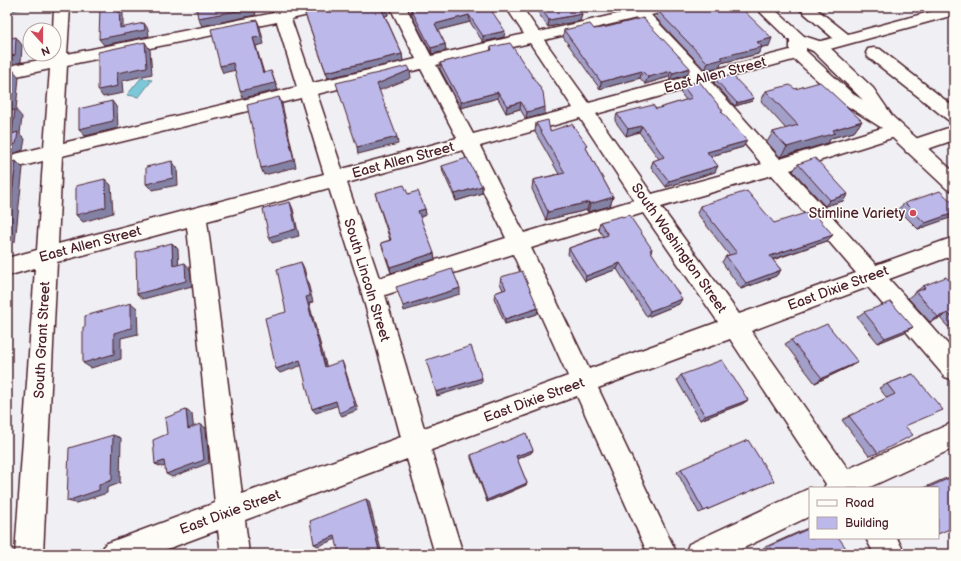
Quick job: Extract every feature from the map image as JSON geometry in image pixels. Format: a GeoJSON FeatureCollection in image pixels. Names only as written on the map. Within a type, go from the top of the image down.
{"type":"FeatureCollection","features":[{"type":"Feature","properties":{"kind":"street","name":"South Grant Street"},"geometry":{"type":"LineString","coordinates":[[61,22],[62,7]]}},
{"type":"Feature","properties":{"kind":"street"},"geometry":{"type":"LineString","coordinates":[[62,61],[281,12],[325,7]]}},
{"type":"Feature","properties":{"kind":"street"},"geometry":{"type":"LineString","coordinates":[[398,7],[518,242],[582,383],[663,554]]}},
{"type":"Feature","properties":{"kind":"street","name":"South Washington Street"},"geometry":{"type":"LineString","coordinates":[[514,7],[540,36],[585,110],[648,204],[735,327],[842,487]]}},
{"type":"Feature","properties":{"kind":"street"},"geometry":{"type":"LineString","coordinates":[[7,163],[308,90],[540,36],[638,10],[666,7]]}},
{"type":"Feature","properties":{"kind":"street"},"geometry":{"type":"LineString","coordinates":[[763,7],[798,47],[847,98],[892,126]]}},
{"type":"Feature","properties":{"kind":"street"},"geometry":{"type":"LineString","coordinates":[[805,7],[845,40]]}},
{"type":"Feature","properties":{"kind":"street"},"geometry":{"type":"LineString","coordinates":[[638,10],[701,79],[707,89],[954,369]]}},
{"type":"Feature","properties":{"kind":"street"},"geometry":{"type":"LineString","coordinates":[[798,47],[819,47],[954,10]]}},
{"type":"Feature","properties":{"kind":"street","name":"South Lincoln Street"},"geometry":{"type":"LineString","coordinates":[[281,12],[308,90],[372,290],[449,554]]}},
{"type":"Feature","properties":{"kind":"street","name":"East Allen Street"},"geometry":{"type":"LineString","coordinates":[[7,266],[701,79],[798,47]]}},
{"type":"Feature","properties":{"kind":"street"},"geometry":{"type":"LineString","coordinates":[[819,47],[867,92],[892,126],[954,184]]}},
{"type":"Feature","properties":{"kind":"street"},"geometry":{"type":"LineString","coordinates":[[874,53],[954,116]]}},
{"type":"Feature","properties":{"kind":"street","name":"South Grant Street"},"geometry":{"type":"LineString","coordinates":[[29,554],[58,62]]}},
{"type":"Feature","properties":{"kind":"street"},"geometry":{"type":"LineString","coordinates":[[7,72],[58,62]]}},
{"type":"Feature","properties":{"kind":"street"},"geometry":{"type":"LineString","coordinates":[[372,290],[518,242],[664,198],[776,167],[892,126]]}},
{"type":"Feature","properties":{"kind":"street"},"geometry":{"type":"LineString","coordinates":[[913,147],[954,133]]}},
{"type":"Feature","properties":{"kind":"street"},"geometry":{"type":"LineString","coordinates":[[196,216],[234,554]]}},
{"type":"Feature","properties":{"kind":"street","name":"East Dixie Street"},"geometry":{"type":"LineString","coordinates":[[115,554],[954,246]]}},
{"type":"Feature","properties":{"kind":"street"},"geometry":{"type":"LineString","coordinates":[[842,487],[954,435]]}},
{"type":"Feature","properties":{"kind":"street"},"geometry":{"type":"LineString","coordinates":[[699,554],[809,502]]}},
{"type":"Feature","properties":{"kind":"street"},"geometry":{"type":"LineString","coordinates":[[881,539],[891,554]]}},
{"type":"Feature","properties":{"kind":"water"},"geometry":{"type":"Polygon","coordinates":[[[141,78],[152,80],[139,97],[127,95],[141,78]]]}},
{"type":"Feature","properties":{"kind":"building"},"geometry":{"type":"Polygon","coordinates":[[[100,7],[119,7],[120,28],[144,23],[145,30],[99,39],[100,7]]]}},
{"type":"Feature","properties":{"kind":"building"},"geometry":{"type":"Polygon","coordinates":[[[196,7],[254,7],[254,8],[198,18],[196,7]]]}},
{"type":"Feature","properties":{"kind":"building"},"geometry":{"type":"Polygon","coordinates":[[[320,7],[386,7],[387,8],[382,10],[402,54],[326,72],[304,11],[320,7]]]}},
{"type":"Feature","properties":{"kind":"building"},"geometry":{"type":"Polygon","coordinates":[[[437,7],[489,7],[505,31],[483,36],[469,15],[435,24],[445,44],[431,48],[411,9],[437,7]]]}},
{"type":"Feature","properties":{"kind":"building"},"geometry":{"type":"Polygon","coordinates":[[[540,7],[576,7],[582,14],[549,20],[540,7]]]}},
{"type":"Feature","properties":{"kind":"building"},"geometry":{"type":"Polygon","coordinates":[[[676,7],[740,7],[772,38],[757,42],[762,47],[721,57],[723,59],[708,63],[658,11],[676,7]]]}},
{"type":"Feature","properties":{"kind":"building"},"geometry":{"type":"Polygon","coordinates":[[[643,18],[690,68],[673,73],[671,71],[648,77],[642,71],[601,82],[564,30],[590,24],[594,29],[643,18]]]}},
{"type":"Feature","properties":{"kind":"building"},"geometry":{"type":"Polygon","coordinates":[[[257,20],[261,37],[253,38],[263,73],[271,71],[275,83],[240,91],[233,63],[220,66],[211,29],[257,20]]]}},
{"type":"Feature","properties":{"kind":"building"},"geometry":{"type":"Polygon","coordinates":[[[16,37],[15,55],[7,57],[7,39],[16,37]]]}},
{"type":"Feature","properties":{"kind":"building"},"geometry":{"type":"Polygon","coordinates":[[[145,42],[147,67],[117,73],[118,86],[98,90],[98,52],[145,42]]]}},
{"type":"Feature","properties":{"kind":"building"},"geometry":{"type":"Polygon","coordinates":[[[510,43],[543,92],[545,107],[527,112],[521,102],[507,106],[498,92],[461,102],[440,63],[492,50],[491,47],[510,43]]]}},
{"type":"Feature","properties":{"kind":"building"},"geometry":{"type":"Polygon","coordinates":[[[408,66],[410,70],[377,84],[397,137],[357,147],[336,83],[408,66]]]}},
{"type":"Feature","properties":{"kind":"building"},"geometry":{"type":"Polygon","coordinates":[[[13,70],[8,111],[15,110],[12,134],[18,132],[16,144],[7,146],[7,71],[13,70]]]}},
{"type":"Feature","properties":{"kind":"building"},"geometry":{"type":"Polygon","coordinates":[[[732,75],[754,98],[737,103],[715,79],[732,75]]]}},
{"type":"Feature","properties":{"kind":"building"},"geometry":{"type":"Polygon","coordinates":[[[699,81],[723,111],[721,111],[747,141],[707,152],[718,166],[669,181],[653,161],[664,157],[642,126],[628,129],[617,114],[653,105],[656,109],[692,98],[683,86],[699,81]]]}},
{"type":"Feature","properties":{"kind":"building"},"geometry":{"type":"Polygon","coordinates":[[[820,82],[862,121],[833,130],[835,133],[787,147],[773,132],[798,125],[766,91],[790,85],[795,89],[820,82]]]}},
{"type":"Feature","properties":{"kind":"building"},"geometry":{"type":"Polygon","coordinates":[[[279,97],[294,160],[261,168],[247,105],[279,97]]]}},
{"type":"Feature","properties":{"kind":"building"},"geometry":{"type":"Polygon","coordinates":[[[112,101],[113,121],[79,129],[79,109],[112,101]]]}},
{"type":"Feature","properties":{"kind":"building"},"geometry":{"type":"Polygon","coordinates":[[[548,120],[550,131],[572,124],[587,145],[585,146],[613,197],[590,204],[589,202],[548,212],[533,180],[565,173],[536,123],[548,120]]]}},
{"type":"Feature","properties":{"kind":"building"},"geometry":{"type":"Polygon","coordinates":[[[467,158],[482,186],[455,194],[442,166],[467,158]]]}},
{"type":"Feature","properties":{"kind":"building"},"geometry":{"type":"Polygon","coordinates":[[[815,158],[848,194],[830,200],[798,164],[815,158]]]}},
{"type":"Feature","properties":{"kind":"building"},"geometry":{"type":"Polygon","coordinates":[[[16,161],[7,232],[7,163],[16,161]]]}},
{"type":"Feature","properties":{"kind":"building"},"geometry":{"type":"Polygon","coordinates":[[[172,161],[173,178],[146,184],[146,167],[172,161]]]}},
{"type":"Feature","properties":{"kind":"building"},"geometry":{"type":"Polygon","coordinates":[[[105,179],[106,207],[76,215],[76,186],[105,179]]]}},
{"type":"Feature","properties":{"kind":"building"},"geometry":{"type":"Polygon","coordinates":[[[404,185],[408,194],[418,191],[425,209],[418,211],[434,253],[390,267],[381,243],[391,240],[375,193],[404,185]]]}},
{"type":"Feature","properties":{"kind":"building"},"geometry":{"type":"Polygon","coordinates":[[[747,191],[774,223],[812,211],[833,235],[770,256],[781,270],[746,283],[726,256],[737,253],[700,206],[747,191]]]}},
{"type":"Feature","properties":{"kind":"building"},"geometry":{"type":"Polygon","coordinates":[[[940,191],[954,204],[954,213],[925,223],[905,203],[940,191]]]}},
{"type":"Feature","properties":{"kind":"building"},"geometry":{"type":"Polygon","coordinates":[[[290,202],[296,229],[269,237],[263,209],[290,202]]]}},
{"type":"Feature","properties":{"kind":"building"},"geometry":{"type":"Polygon","coordinates":[[[629,215],[652,249],[650,250],[682,299],[650,311],[620,263],[586,276],[569,248],[608,235],[600,222],[629,215]]]}},
{"type":"Feature","properties":{"kind":"building"},"geometry":{"type":"Polygon","coordinates":[[[172,243],[173,266],[185,263],[186,281],[137,294],[136,252],[172,243]]]}},
{"type":"Feature","properties":{"kind":"building"},"geometry":{"type":"Polygon","coordinates":[[[301,262],[310,296],[306,297],[325,367],[342,361],[355,406],[339,413],[336,401],[312,409],[300,360],[276,369],[265,318],[286,312],[277,269],[301,262]]]}},
{"type":"Feature","properties":{"kind":"building"},"geometry":{"type":"Polygon","coordinates":[[[452,269],[460,288],[403,306],[396,287],[452,269]]]}},
{"type":"Feature","properties":{"kind":"building"},"geometry":{"type":"Polygon","coordinates":[[[522,271],[538,308],[505,319],[495,293],[506,289],[501,277],[522,271]]]}},
{"type":"Feature","properties":{"kind":"building"},"geometry":{"type":"Polygon","coordinates":[[[946,277],[954,286],[954,319],[948,313],[938,317],[916,292],[925,288],[923,286],[946,277]]]}},
{"type":"Feature","properties":{"kind":"building"},"geometry":{"type":"Polygon","coordinates":[[[891,302],[913,327],[885,338],[864,312],[891,302]]]}},
{"type":"Feature","properties":{"kind":"building"},"geometry":{"type":"Polygon","coordinates":[[[131,303],[131,328],[114,333],[114,354],[83,363],[83,327],[85,327],[85,316],[131,303]]]}},
{"type":"Feature","properties":{"kind":"building"},"geometry":{"type":"Polygon","coordinates":[[[827,324],[858,362],[822,378],[791,340],[827,324]]]}},
{"type":"Feature","properties":{"kind":"building"},"geometry":{"type":"Polygon","coordinates":[[[471,346],[482,378],[436,392],[426,360],[471,346]]]}},
{"type":"Feature","properties":{"kind":"building"},"geometry":{"type":"Polygon","coordinates":[[[722,360],[748,400],[705,416],[681,375],[722,360]]]}},
{"type":"Feature","properties":{"kind":"building"},"geometry":{"type":"Polygon","coordinates":[[[913,374],[943,410],[905,426],[913,435],[878,453],[849,416],[895,394],[887,384],[913,374]]]}},
{"type":"Feature","properties":{"kind":"building"},"geometry":{"type":"Polygon","coordinates":[[[186,410],[188,429],[200,424],[204,460],[166,474],[164,461],[155,464],[153,440],[167,434],[165,418],[186,410]]]}},
{"type":"Feature","properties":{"kind":"building"},"geometry":{"type":"Polygon","coordinates":[[[526,433],[533,450],[516,456],[527,483],[487,500],[471,455],[526,433]]]}},
{"type":"Feature","properties":{"kind":"building"},"geometry":{"type":"Polygon","coordinates":[[[113,435],[112,480],[99,485],[99,490],[67,501],[69,448],[113,435]]]}},
{"type":"Feature","properties":{"kind":"building"},"geometry":{"type":"Polygon","coordinates":[[[748,440],[774,481],[704,511],[681,469],[748,440]]]}},
{"type":"Feature","properties":{"kind":"building"},"geometry":{"type":"Polygon","coordinates":[[[954,476],[954,527],[939,534],[939,487],[929,487],[954,476]]]}},
{"type":"Feature","properties":{"kind":"building"},"geometry":{"type":"Polygon","coordinates":[[[366,499],[380,554],[339,554],[335,536],[314,544],[310,521],[366,499]]]}},
{"type":"Feature","properties":{"kind":"building"},"geometry":{"type":"Polygon","coordinates":[[[809,528],[809,539],[840,539],[850,554],[774,554],[770,546],[809,528]]]}},
{"type":"Feature","properties":{"kind":"waterway"},"geometry":{"type":"LineString","coordinates":[[7,11],[31,7]]}},
{"type":"Feature","properties":{"kind":"place","name":"Stimline Variety"},"geometry":{"type":"Point","coordinates":[913,213]}}]}
